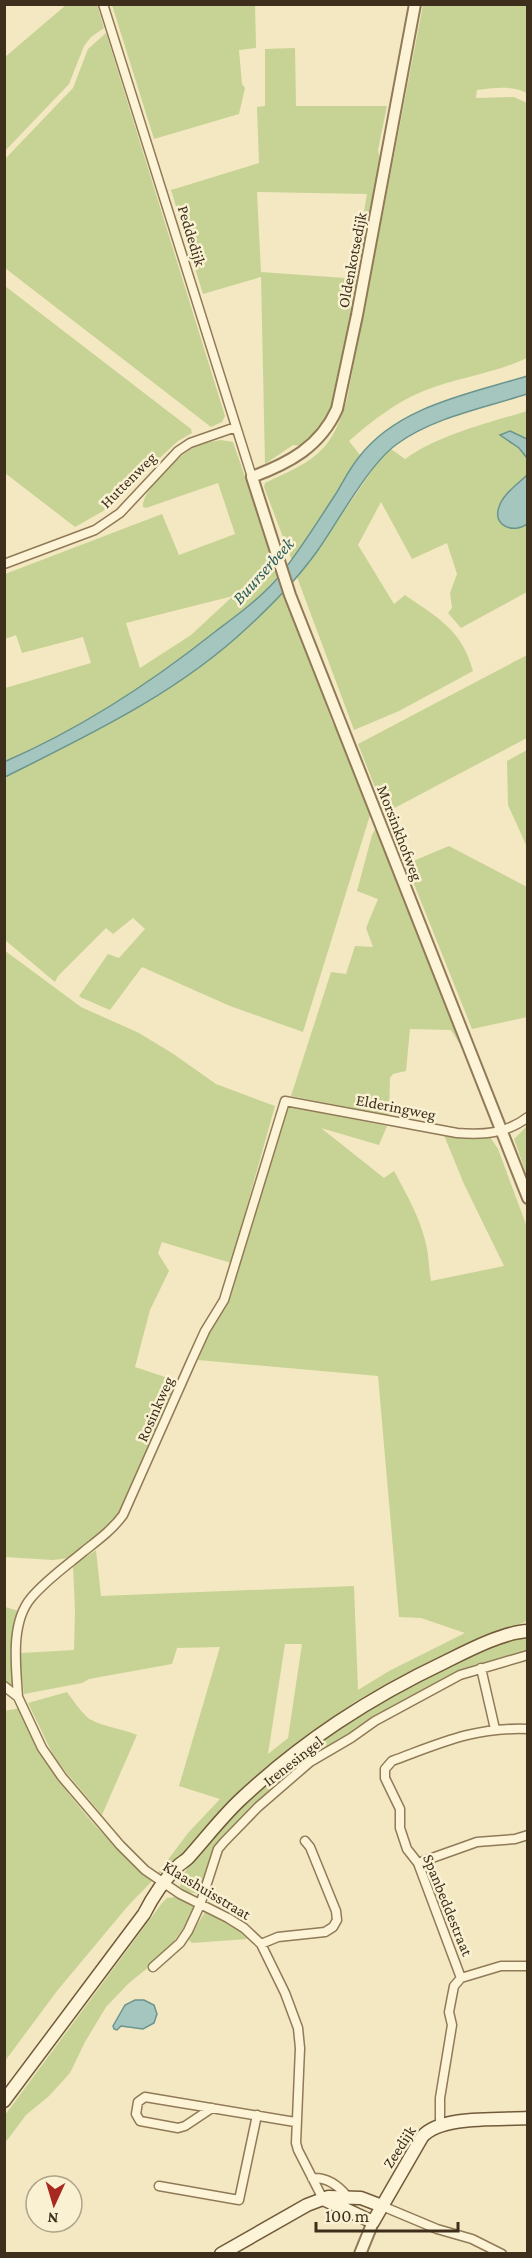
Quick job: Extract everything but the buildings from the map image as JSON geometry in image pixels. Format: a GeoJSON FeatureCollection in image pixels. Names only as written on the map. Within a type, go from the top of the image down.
{"type":"FeatureCollection","features":[{"type":"Feature","properties":{"kind":"main road"},"geometry":{"type":"LineString","coordinates":[[4,2101],[144,1914],[150,1901],[168,1885],[178,1866],[187,1860],[203,1839],[239,1801],[296,1750],[359,1706],[411,1677],[476,1647],[526,1630]]}},
{"type":"Feature","properties":{"kind":"main road","name":"Zeedijk"},"geometry":{"type":"LineString","coordinates":[[374,2222],[422,2137],[430,2129],[452,2122],[528,2118]]}},
{"type":"Feature","properties":{"kind":"main road"},"geometry":{"type":"LineString","coordinates":[[221,2253],[301,2208],[322,2199],[347,2196],[361,2198],[382,2206]]}},
{"type":"Feature","properties":{"kind":"main road"},"geometry":{"type":"LineString","coordinates":[[322,2199],[374,2222]]}},
{"type":"Feature","properties":{"kind":"street","name":"Peddedijk"},"geometry":{"type":"LineString","coordinates":[[103,4],[252,477]]}},
{"type":"Feature","properties":{"kind":"street","name":"Oldenkotsedijk"},"geometry":{"type":"LineString","coordinates":[[252,477],[278,467],[304,451],[321,435],[337,409],[357,315],[415,4]]}},
{"type":"Feature","properties":{"kind":"street","name":"Huttenweg"},"geometry":{"type":"LineString","coordinates":[[4,564],[95,530],[120,513],[178,451],[189,443],[236,427]]}},
{"type":"Feature","properties":{"kind":"street","name":"Morsinkhofweg"},"geometry":{"type":"LineString","coordinates":[[252,477],[289,591],[528,1198]]}},
{"type":"Feature","properties":{"kind":"street","name":"Elderingweg"},"geometry":{"type":"LineString","coordinates":[[285,1101],[457,1133],[474,1135],[501,1132]]}},
{"type":"Feature","properties":{"kind":"street","name":"Rosinkweg"},"geometry":{"type":"LineString","coordinates":[[18,1696],[17,1645],[20,1621],[25,1608],[31,1598],[112,1529],[123,1515],[194,1356],[224,1300],[285,1101]]}},
{"type":"Feature","properties":{"kind":"street"},"geometry":{"type":"LineString","coordinates":[[501,1132],[515,1127],[528,1117]]}},
{"type":"Feature","properties":{"kind":"street","name":"Irenesingel"},"geometry":{"type":"LineString","coordinates":[[153,1967],[180,1943],[200,1905],[218,1849],[258,1808],[310,1762],[351,1738],[375,1720],[460,1675],[528,1655]]}},
{"type":"Feature","properties":{"kind":"street"},"geometry":{"type":"LineString","coordinates":[[481,1668],[495,1729],[528,1729]]}},
{"type":"Feature","properties":{"kind":"street","name":"Klaashuisstraat"},"geometry":{"type":"LineString","coordinates":[[4,1686],[18,1696],[42,1748],[62,1778],[120,1845],[145,1870],[200,1905],[244,1928],[261,1944],[285,1993],[298,2028],[300,2048],[295,2122],[298,2150],[322,2199]]}},
{"type":"Feature","properties":{"kind":"street","name":"Spanbeddestraat"},"geometry":{"type":"LineString","coordinates":[[440,2125],[440,2098],[452,2025],[449,2012],[454,1986],[461,1978],[418,1863],[407,1849],[399,1828],[400,1809],[386,1778],[385,1769],[392,1761],[454,1738],[495,1729]]}},
{"type":"Feature","properties":{"kind":"street"},"geometry":{"type":"LineString","coordinates":[[418,1863],[477,1842],[528,1836]]}},
{"type":"Feature","properties":{"kind":"street"},"geometry":{"type":"LineString","coordinates":[[261,1944],[278,1937],[325,1932],[333,1927],[337,1920],[336,1911],[305,1840]]}},
{"type":"Feature","properties":{"kind":"street"},"geometry":{"type":"LineString","coordinates":[[461,1978],[501,1966],[528,1966]]}},
{"type":"Feature","properties":{"kind":"street"},"geometry":{"type":"LineString","coordinates":[[212,2108],[185,2126],[177,2128],[141,2121],[136,2114],[138,2102],[145,2097],[257,2115],[295,2122]]}},
{"type":"Feature","properties":{"kind":"street"},"geometry":{"type":"LineString","coordinates":[[159,2186],[239,2200],[257,2115]]}},
{"type":"Feature","properties":{"kind":"street"},"geometry":{"type":"LineString","coordinates":[[312,2178],[327,2180],[339,2187],[347,2196]]}},
{"type":"Feature","properties":{"kind":"street"},"geometry":{"type":"LineString","coordinates":[[354,2213],[361,2198]]}},
{"type":"Feature","properties":{"kind":"street"},"geometry":{"type":"LineString","coordinates":[[382,2206],[437,2229],[472,2239],[502,2253]]}},
{"type":"Feature","properties":{"kind":"street"},"geometry":{"type":"LineString","coordinates":[[360,2253],[374,2222]]}},
{"type":"Feature","properties":{"kind":"green space"},"geometry":{"type":"Polygon","coordinates":[[[66,5],[97,5],[104,28],[91,37],[84,46],[69,84],[5,151],[5,57],[66,5]]]}},
{"type":"Feature","properties":{"kind":"green space"},"geometry":{"type":"Polygon","coordinates":[[[112,5],[255,5],[256,48],[239,50],[242,84],[245,88],[239,114],[154,139],[112,5]]]}},
{"type":"Feature","properties":{"kind":"green space"},"geometry":{"type":"Polygon","coordinates":[[[423,5],[527,5],[527,93],[509,88],[490,88],[477,90],[476,98],[514,97],[527,103],[527,358],[415,395],[385,412],[349,441],[360,455],[292,561],[264,487],[265,483],[308,461],[327,444],[341,417],[347,399],[423,5]]]}},
{"type":"Feature","properties":{"kind":"green space"},"geometry":{"type":"Polygon","coordinates":[[[106,33],[225,416],[222,422],[211,427],[5,268],[5,159],[73,88],[88,49],[106,33]]]}},
{"type":"Feature","properties":{"kind":"green space"},"geometry":{"type":"Polygon","coordinates":[[[295,48],[296,106],[387,106],[378,150],[381,167],[364,253],[357,251],[367,194],[257,192],[261,272],[359,279],[331,412],[319,431],[302,446],[293,445],[265,464],[261,277],[203,294],[171,190],[259,163],[257,107],[265,106],[265,49],[295,48]]]}},
{"type":"Feature","properties":{"kind":"green space"},"geometry":{"type":"Polygon","coordinates":[[[5,286],[191,429],[192,433],[178,441],[112,506],[75,527],[5,473],[5,286]]]}},
{"type":"Feature","properties":{"kind":"green space"},"geometry":{"type":"Polygon","coordinates":[[[527,411],[527,439],[510,431],[500,435],[519,448],[527,457],[528,475],[504,497],[525,526],[527,524],[527,592],[461,628],[448,613],[452,608],[450,593],[457,574],[447,543],[412,559],[381,502],[358,545],[394,604],[405,595],[438,618],[462,645],[473,671],[399,711],[354,730],[297,577],[380,459],[391,449],[405,459],[448,436],[527,411]]]}},
{"type":"Feature","properties":{"kind":"green space"},"geometry":{"type":"Polygon","coordinates":[[[221,440],[233,442],[279,574],[267,589],[245,609],[144,684],[62,734],[5,762],[5,688],[91,663],[83,637],[22,653],[16,635],[5,639],[5,574],[162,514],[179,555],[235,534],[218,483],[146,508],[143,507],[148,491],[173,463],[198,445],[221,440]],[[233,596],[126,623],[140,668],[191,635],[233,596]]]}},
{"type":"Feature","properties":{"kind":"green space"},"geometry":{"type":"Polygon","coordinates":[[[285,590],[332,722],[342,740],[371,812],[303,1032],[230,1006],[142,967],[110,1010],[82,998],[79,996],[108,954],[119,958],[145,929],[133,918],[113,934],[106,928],[58,976],[55,982],[5,940],[4,777],[121,717],[177,683],[236,638],[285,590]]]}},
{"type":"Feature","properties":{"kind":"green space"},"geometry":{"type":"Polygon","coordinates":[[[527,655],[527,738],[385,813],[358,744],[527,655]]]}},
{"type":"Feature","properties":{"kind":"green space"},"geometry":{"type":"Polygon","coordinates":[[[527,750],[527,847],[508,805],[507,761],[527,750]]]}},
{"type":"Feature","properties":{"kind":"green space"},"geometry":{"type":"Polygon","coordinates":[[[377,826],[466,1054],[451,1030],[410,1029],[406,1071],[393,1074],[390,1078],[389,1115],[291,1096],[331,972],[346,974],[355,946],[373,947],[366,928],[378,899],[357,891],[372,835],[377,826]]]}},
{"type":"Feature","properties":{"kind":"green space"},"geometry":{"type":"Polygon","coordinates":[[[449,846],[527,887],[527,1017],[472,1029],[406,864],[449,846]]]}},
{"type":"Feature","properties":{"kind":"green space"},"geometry":{"type":"Polygon","coordinates":[[[4,950],[81,1007],[139,1033],[216,1084],[275,1106],[231,1263],[162,1242],[158,1253],[169,1271],[150,1310],[135,1367],[180,1382],[124,1505],[108,1529],[69,1558],[53,1560],[5,1557],[4,950]]]}},
{"type":"Feature","properties":{"kind":"green space"},"geometry":{"type":"Polygon","coordinates":[[[290,1107],[387,1126],[379,1145],[321,1128],[384,1178],[394,1171],[422,1228],[431,1281],[504,1266],[464,1184],[443,1133],[490,1137],[498,1149],[527,1227],[527,1621],[434,1660],[356,1701],[307,1737],[217,1818],[168,1873],[158,1873],[188,1833],[220,1799],[179,1786],[220,1647],[177,1648],[172,1664],[24,1694],[21,1653],[74,1650],[73,1566],[96,1550],[101,1596],[354,1586],[358,1690],[389,1671],[465,1633],[421,1618],[399,1617],[378,1376],[198,1360],[208,1335],[228,1301],[286,1111],[290,1107]],[[285,1644],[268,1754],[288,1738],[302,1644],[285,1644]]]}},
{"type":"Feature","properties":{"kind":"green space"},"geometry":{"type":"Polygon","coordinates":[[[527,1126],[527,1176],[514,1139],[527,1126]]]}},
{"type":"Feature","properties":{"kind":"green space"},"geometry":{"type":"Polygon","coordinates":[[[5,1607],[19,1611],[15,1688],[5,1682],[5,1607]]]}},
{"type":"Feature","properties":{"kind":"green space"},"geometry":{"type":"Polygon","coordinates":[[[527,1635],[527,1651],[471,1668],[435,1683],[393,1708],[266,1796],[220,1841],[200,1894],[187,1892],[180,1887],[185,1872],[218,1832],[272,1780],[332,1733],[363,1712],[429,1675],[463,1659],[527,1635]]]}},
{"type":"Feature","properties":{"kind":"green space"},"geometry":{"type":"Polygon","coordinates":[[[67,1692],[90,1719],[137,1735],[102,1815],[55,1759],[28,1703],[67,1692]]]}},
{"type":"Feature","properties":{"kind":"green space"},"geometry":{"type":"Polygon","coordinates":[[[20,1708],[46,1758],[68,1793],[104,1834],[152,1881],[127,1907],[57,1991],[5,2061],[4,1711],[20,1708]]]}},
{"type":"Feature","properties":{"kind":"green space"},"geometry":{"type":"Polygon","coordinates":[[[175,1897],[194,1907],[188,1921],[166,1953],[129,1983],[106,2007],[70,2073],[49,2096],[26,2115],[5,2143],[5,2115],[162,1903],[167,1898],[175,1897]]]}},
{"type":"Feature","properties":{"kind":"green space"},"geometry":{"type":"Polygon","coordinates":[[[205,1912],[239,1930],[247,1939],[192,1943],[189,1940],[190,1936],[205,1912]]]}},
{"type":"Feature","properties":{"kind":"water"},"geometry":{"type":"Polygon","coordinates":[[[527,376],[527,394],[443,420],[411,435],[386,453],[365,478],[302,571],[267,609],[221,651],[132,711],[5,777],[4,762],[60,735],[141,686],[192,650],[261,595],[275,581],[300,548],[359,457],[394,425],[436,404],[527,376]]]}},
{"type":"Feature","properties":{"kind":"water"},"geometry":{"type":"Polygon","coordinates":[[[510,431],[527,439],[527,458],[519,448],[500,435],[510,431]]]}},
{"type":"Feature","properties":{"kind":"water"},"geometry":{"type":"Polygon","coordinates":[[[527,475],[527,524],[516,528],[505,526],[501,523],[498,514],[501,502],[527,475]]]}},
{"type":"Feature","properties":{"kind":"water"},"geometry":{"type":"Polygon","coordinates":[[[135,2000],[144,2000],[154,2005],[157,2014],[154,2023],[143,2029],[121,2026],[117,2030],[114,2029],[113,2026],[125,2005],[135,2000]]]}},
{"type":"Feature","properties":{"kind":"water label","name":"Buurserbeek"},"geometry":{"type":"Point","coordinates":[263,571]}}]}
